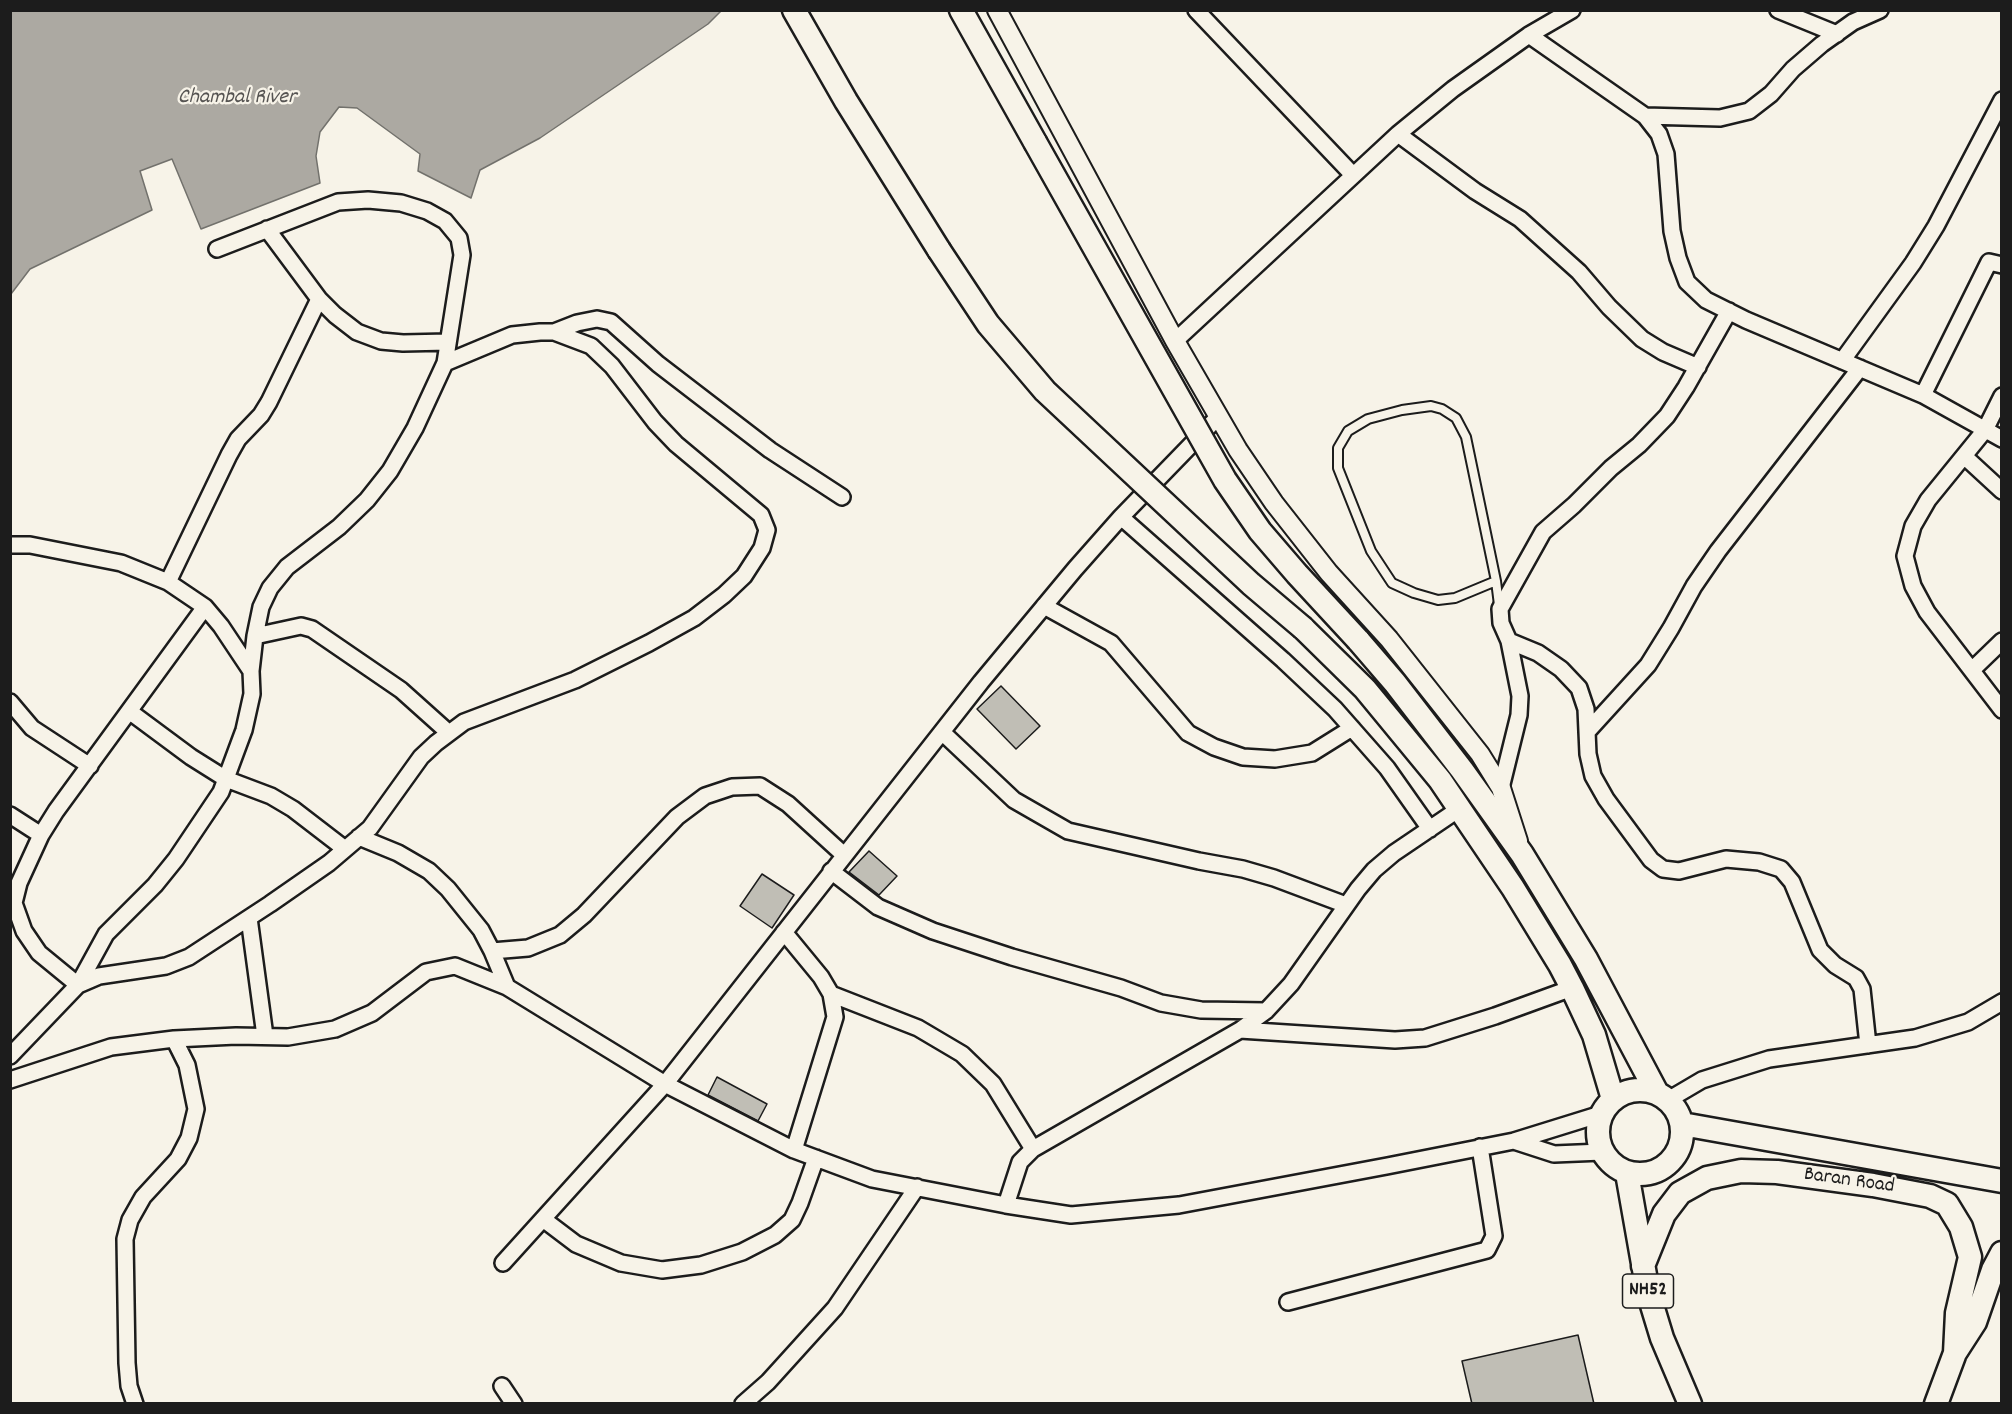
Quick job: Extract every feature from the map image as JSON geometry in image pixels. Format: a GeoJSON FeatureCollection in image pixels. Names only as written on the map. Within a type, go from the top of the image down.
{"type":"FeatureCollection","features":[{"type":"Feature","properties":{"kind":"main road"},"geometry":{"type":"LineString","coordinates":[[794,10],[846,101],[988,324],[1045,392],[1251,584],[1303,628],[1365,689],[1440,780],[1513,888],[1572,987],[1594,1035],[1607,1107]]}},
{"type":"Feature","properties":{"kind":"main road"},"geometry":{"type":"LineString","coordinates":[[961,10],[1225,480],[1260,531],[1395,683],[1462,770],[1522,854],[1586,959],[1662,1097],[1679,1115],[1682,1124],[1682,1142],[1671,1162],[1661,1170],[1644,1175],[1627,1173],[1612,1165],[1602,1152],[1598,1140],[1597,1127],[1607,1107],[1623,1093],[1634,1090],[1646,1090],[1662,1097]]}},
{"type":"Feature","properties":{"kind":"main road","name":"Baran Road"},"geometry":{"type":"LineString","coordinates":[[1682,1124],[2000,1179]]}},
{"type":"Feature","properties":{"kind":"main road","name":"Baran Road"},"geometry":{"type":"LineString","coordinates":[[1643,1266],[1664,1214],[1680,1193],[1707,1178],[1741,1172],[1777,1172],[1873,1185],[1930,1196],[1947,1204],[1962,1227],[1970,1257],[1957,1313],[1955,1353]]}},
{"type":"Feature","properties":{"kind":"main road","name":"NH52"},"geometry":{"type":"LineString","coordinates":[[1627,1173],[1648,1292],[1662,1338],[1690,1404]]}},
{"type":"Feature","properties":{"kind":"main road","name":"Baran Road"},"geometry":{"type":"LineString","coordinates":[[1936,1404],[1955,1353],[1975,1322],[2001,1253]]}},
{"type":"Feature","properties":{"kind":"street"},"geometry":{"type":"LineString","coordinates":[[997,10],[1218,417],[1274,503],[1329,573],[1389,639],[1480,754],[1501,788],[1522,854]]}},
{"type":"Feature","properties":{"kind":"street"},"geometry":{"type":"LineString","coordinates":[[1196,10],[1353,175]]}},
{"type":"Feature","properties":{"kind":"street"},"geometry":{"type":"LineString","coordinates":[[1778,10],[1837,34]]}},
{"type":"Feature","properties":{"kind":"street"},"geometry":{"type":"LineString","coordinates":[[1645,116],[1719,118],[1749,111],[1771,94],[1793,69],[1837,34],[1854,22],[1880,10]]}},
{"type":"Feature","properties":{"kind":"street"},"geometry":{"type":"LineString","coordinates":[[1175,341],[1398,134],[1454,89],[1567,12]]}},
{"type":"Feature","properties":{"kind":"street"},"geometry":{"type":"LineString","coordinates":[[1529,36],[1645,116],[1659,134],[1666,154],[1672,231],[1678,258],[1688,282],[1706,300],[1923,395],[2001,439]]}},
{"type":"Feature","properties":{"kind":"street"},"geometry":{"type":"LineString","coordinates":[[1842,361],[1919,254],[1936,226],[2001,100]]}},
{"type":"Feature","properties":{"kind":"street"},"geometry":{"type":"LineString","coordinates":[[1398,134],[1475,191],[1520,219],[1579,272],[1609,307],[1642,339],[1663,352],[1698,367]]}},
{"type":"Feature","properties":{"kind":"street"},"geometry":{"type":"LineString","coordinates":[[10,1056],[78,985],[106,934],[155,885],[176,859],[216,800],[226,779],[246,721],[252,694],[251,671],[255,636],[261,607],[270,588],[287,567],[339,527],[367,500],[390,471],[415,428],[445,363],[462,255],[459,238],[445,220],[428,211],[401,203],[368,200],[338,202],[217,249]]}},
{"type":"Feature","properties":{"kind":"street"},"geometry":{"type":"LineString","coordinates":[[267,229],[319,299],[357,332],[381,341],[448,342]]}},
{"type":"Feature","properties":{"kind":"street"},"geometry":{"type":"LineString","coordinates":[[1923,395],[1989,262],[2001,266]]}},
{"type":"Feature","properties":{"kind":"street"},"geometry":{"type":"LineString","coordinates":[[168,582],[229,455],[238,439],[261,415],[269,402],[319,299]]}},
{"type":"Feature","properties":{"kind":"street"},"geometry":{"type":"LineString","coordinates":[[1501,788],[1519,715],[1520,696],[1509,640],[1499,617],[1500,609],[1543,532],[1667,416],[1729,311]]}},
{"type":"Feature","properties":{"kind":"street"},"geometry":{"type":"LineString","coordinates":[[554,332],[577,323],[597,319],[611,322],[658,364],[770,450],[842,497]]}},
{"type":"Feature","properties":{"kind":"street"},"geometry":{"type":"LineString","coordinates":[[78,985],[99,976],[166,966],[189,957],[249,918],[345,849],[370,828],[421,757],[464,722],[575,680],[694,618],[744,576],[762,548],[767,530],[761,515],[676,444],[655,422],[612,366],[591,346],[554,332],[512,335],[445,363]]}},
{"type":"Feature","properties":{"kind":"street"},"geometry":{"type":"LineString","coordinates":[[1587,732],[1648,665],[1694,586],[1718,551],[1860,368]]}},
{"type":"Feature","properties":{"kind":"street"},"geometry":{"type":"LineString","coordinates":[[2001,396],[1985,430],[1928,500],[1913,526],[1905,556],[1913,586],[1927,612],[2001,710]]}},
{"type":"Feature","properties":{"kind":"street"},"geometry":{"type":"LineString","coordinates":[[503,1263],[665,1084],[844,855],[1044,606],[1121,518],[1218,417]]}},
{"type":"Feature","properties":{"kind":"street"},"geometry":{"type":"LineString","coordinates":[[1964,456],[2001,491]]}},
{"type":"Feature","properties":{"kind":"street"},"geometry":{"type":"LineString","coordinates":[[1121,518],[1335,708],[1387,768],[1430,829]]}},
{"type":"Feature","properties":{"kind":"street"},"geometry":{"type":"LineString","coordinates":[[10,545],[30,545],[121,563],[168,582],[205,608],[251,671]]}},
{"type":"Feature","properties":{"kind":"street"},"geometry":{"type":"LineString","coordinates":[[1044,606],[1111,643],[1188,733],[1214,747],[1243,757],[1275,759],[1312,753],[1352,728]]}},
{"type":"Feature","properties":{"kind":"street"},"geometry":{"type":"LineString","coordinates":[[78,985],[39,953],[24,931],[14,903],[19,884],[41,835],[205,608]]}},
{"type":"Feature","properties":{"kind":"street"},"geometry":{"type":"LineString","coordinates":[[255,636],[301,626],[312,629],[402,690],[449,733]]}},
{"type":"Feature","properties":{"kind":"street"},"geometry":{"type":"LineString","coordinates":[[1509,640],[1538,653],[1561,669],[1580,688],[1586,709],[1588,754],[1593,777],[1606,799],[1651,860],[1663,869],[1679,871],[1726,859],[1759,862],[1781,869],[1792,882],[1820,950],[1835,965],[1856,978],[1862,989],[1869,1045]]}},
{"type":"Feature","properties":{"kind":"street"},"geometry":{"type":"LineString","coordinates":[[1972,670],[2001,641]]}},
{"type":"Feature","properties":{"kind":"street"},"geometry":{"type":"LineString","coordinates":[[10,702],[32,728],[90,765]]}},
{"type":"Feature","properties":{"kind":"street"},"geometry":{"type":"LineString","coordinates":[[129,711],[191,757],[226,779],[270,796],[293,809],[345,849]]}},
{"type":"Feature","properties":{"kind":"street"},"geometry":{"type":"LineString","coordinates":[[942,732],[1014,800],[1068,831],[1243,869],[1346,905]]}},
{"type":"Feature","properties":{"kind":"street"},"geometry":{"type":"LineString","coordinates":[[492,951],[528,948],[560,935],[584,915],[677,818],[705,796],[732,787],[760,786],[788,804],[844,855]]}},
{"type":"Feature","properties":{"kind":"street"},"geometry":{"type":"LineString","coordinates":[[1006,1205],[1020,1162],[1033,1149],[1240,1030],[1266,1011],[1291,984],[1346,905],[1374,870],[1460,809]]}},
{"type":"Feature","properties":{"kind":"street"},"geometry":{"type":"LineString","coordinates":[[10,815],[41,835]]}},
{"type":"Feature","properties":{"kind":"street"},"geometry":{"type":"LineString","coordinates":[[359,837],[398,853],[429,871],[454,896],[481,930],[507,987]]}},
{"type":"Feature","properties":{"kind":"street"},"geometry":{"type":"LineString","coordinates":[[831,872],[878,907],[933,931],[1012,957],[1121,988],[1161,1003],[1201,1010],[1266,1011]]}},
{"type":"Feature","properties":{"kind":"street"},"geometry":{"type":"LineString","coordinates":[[249,918],[265,1036]]}},
{"type":"Feature","properties":{"kind":"street"},"geometry":{"type":"LineString","coordinates":[[784,932],[821,977],[831,994],[835,1017],[794,1150]]}},
{"type":"Feature","properties":{"kind":"street"},"geometry":{"type":"LineString","coordinates":[[10,1080],[111,1047],[174,1039],[236,1036],[288,1037],[334,1029],[372,1012],[426,972],[455,966],[507,987],[665,1084],[794,1150],[872,1179],[1071,1215],[1179,1205],[1480,1147],[1514,1140],[1607,1107]]}},
{"type":"Feature","properties":{"kind":"street"},"geometry":{"type":"LineString","coordinates":[[1240,1030],[1395,1040],[1425,1038],[1494,1016],[1572,987]]}},
{"type":"Feature","properties":{"kind":"street"},"geometry":{"type":"LineString","coordinates":[[831,994],[918,1028],[962,1054],[993,1084],[1033,1149]]}},
{"type":"Feature","properties":{"kind":"street"},"geometry":{"type":"LineString","coordinates":[[1662,1097],[1702,1080],[1769,1059],[1915,1038],[1968,1022],[2001,1002]]}},
{"type":"Feature","properties":{"kind":"street"},"geometry":{"type":"LineString","coordinates":[[135,1404],[129,1386],[127,1362],[124,1239],[130,1220],[143,1197],[178,1159],[189,1138],[196,1109],[187,1065],[174,1039]]}},
{"type":"Feature","properties":{"kind":"street"},"geometry":{"type":"LineString","coordinates":[[1514,1140],[1554,1154],[1602,1152]]}},
{"type":"Feature","properties":{"kind":"street"},"geometry":{"type":"LineString","coordinates":[[1288,1302],[1487,1250],[1494,1236],[1480,1147]]}},
{"type":"Feature","properties":{"kind":"street"},"geometry":{"type":"LineString","coordinates":[[543,1219],[576,1244],[621,1263],[662,1270],[701,1265],[742,1252],[775,1234],[792,1220],[816,1158]]}},
{"type":"Feature","properties":{"kind":"street"},"geometry":{"type":"LineString","coordinates":[[743,1404],[768,1382],[835,1308],[917,1187]]}},
{"type":"Feature","properties":{"kind":"street"},"geometry":{"type":"LineString","coordinates":[[502,1386],[514,1404]]}},
{"type":"Feature","properties":{"kind":"lane"},"geometry":{"type":"LineString","coordinates":[[1496,581],[1455,598],[1438,600],[1392,583],[1371,551],[1338,468],[1338,448],[1348,431],[1368,419],[1422,407],[1431,406],[1442,409],[1456,418],[1466,437],[1496,581],[1500,609]]}},
{"type":"Feature","properties":{"kind":"water","name":"Chambal River"},"geometry":{"type":"Polygon","coordinates":[[[11,10],[721,11],[708,24],[540,138],[480,170],[471,198],[418,171],[420,154],[357,108],[339,107],[320,132],[316,156],[320,183],[201,229],[172,159],[140,171],[152,210],[30,269],[11,294],[11,10]]]}},
{"type":"Feature","properties":{"kind":"building"},"geometry":{"type":"Polygon","coordinates":[[[1001,686],[1040,726],[1016,749],[977,709],[1001,686]]]}},
{"type":"Feature","properties":{"kind":"building"},"geometry":{"type":"Polygon","coordinates":[[[869,851],[897,876],[879,895],[849,872],[869,851]]]}},
{"type":"Feature","properties":{"kind":"building"},"geometry":{"type":"Polygon","coordinates":[[[762,874],[794,895],[772,928],[740,906],[762,874]]]}},
{"type":"Feature","properties":{"kind":"building"},"geometry":{"type":"Polygon","coordinates":[[[717,1077],[767,1104],[758,1121],[708,1095],[717,1077]]]}},
{"type":"Feature","properties":{"kind":"building"},"geometry":{"type":"Polygon","coordinates":[[[1578,1335],[1594,1404],[1472,1404],[1462,1361],[1578,1335]]]}}]}
